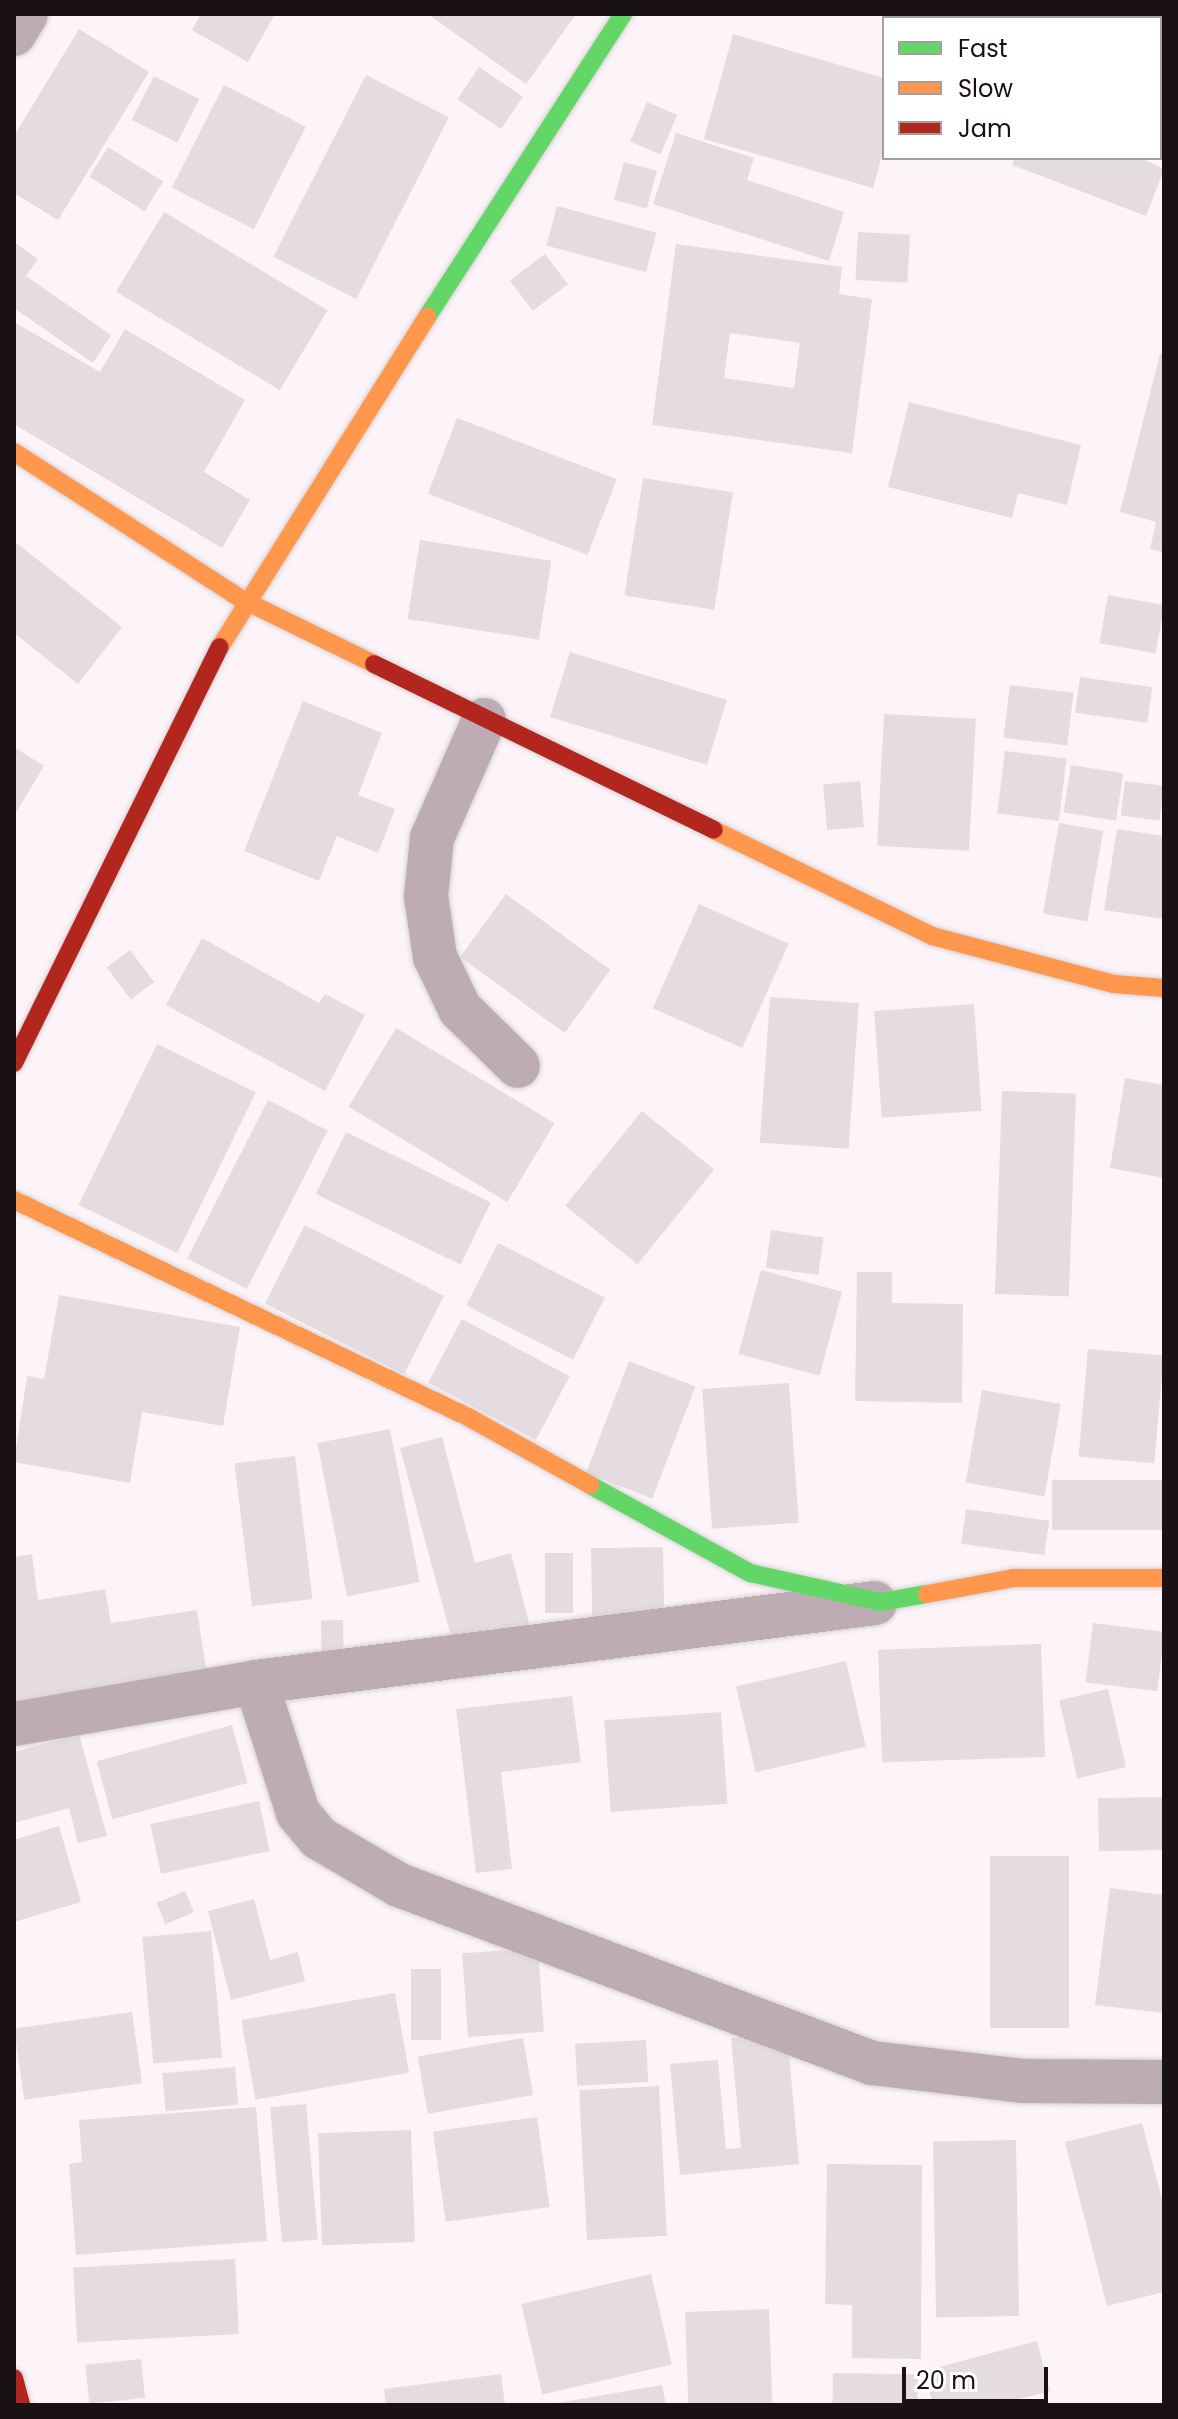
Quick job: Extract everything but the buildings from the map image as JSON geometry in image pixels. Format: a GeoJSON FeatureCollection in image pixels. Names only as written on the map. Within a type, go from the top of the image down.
{"type":"FeatureCollection","features":[{"type":"Feature","properties":{"kind":"street"},"geometry":{"type":"LineString","coordinates":[[14,34],[26,14]]}},
{"type":"Feature","properties":{"kind":"street"},"geometry":{"type":"LineString","coordinates":[[14,1063],[243,600],[623,14]]}},
{"type":"Feature","properties":{"kind":"street"},"geometry":{"type":"LineString","coordinates":[[14,452],[243,600],[932,936],[1114,984],[1164,988]]}},
{"type":"Feature","properties":{"kind":"street"},"geometry":{"type":"LineString","coordinates":[[484,720],[432,838],[426,896],[435,957],[460,1009],[518,1066]]}},
{"type":"Feature","properties":{"kind":"street"},"geometry":{"type":"LineString","coordinates":[[14,1200],[468,1417],[750,1573],[881,1602]]}},
{"type":"Feature","properties":{"kind":"street"},"geometry":{"type":"LineString","coordinates":[[14,1724],[256,1682],[881,1602],[1014,1578],[1164,1578]]}},
{"type":"Feature","properties":{"kind":"street"},"geometry":{"type":"LineString","coordinates":[[256,1682],[298,1813],[319,1838],[399,1885],[872,2063],[1022,2081],[1164,2082]]}},
{"type":"Feature","properties":{"kind":"street"},"geometry":{"type":"LineString","coordinates":[[14,2378],[21,2405]]}},
{"type":"Feature","properties":{"kind":"traffic: fast"},"geometry":{"type":"LineString","coordinates":[[427,317],[623,14]]}},
{"type":"Feature","properties":{"kind":"traffic: fast"},"geometry":{"type":"LineString","coordinates":[[590,1485],[750,1573],[881,1602],[927,1594]]}},
{"type":"Feature","properties":{"kind":"traffic: slow"},"geometry":{"type":"LineString","coordinates":[[220,647],[427,317]]}},
{"type":"Feature","properties":{"kind":"traffic: slow"},"geometry":{"type":"LineString","coordinates":[[14,452],[243,600],[374,664]]}},
{"type":"Feature","properties":{"kind":"traffic: slow"},"geometry":{"type":"LineString","coordinates":[[714,830],[932,936],[1114,984],[1164,988]]}},
{"type":"Feature","properties":{"kind":"traffic: slow"},"geometry":{"type":"LineString","coordinates":[[14,1200],[468,1417],[590,1485]]}},
{"type":"Feature","properties":{"kind":"traffic: slow"},"geometry":{"type":"LineString","coordinates":[[927,1594],[1014,1578],[1164,1578]]}},
{"type":"Feature","properties":{"kind":"traffic: jam"},"geometry":{"type":"LineString","coordinates":[[14,1063],[220,647]]}},
{"type":"Feature","properties":{"kind":"traffic: jam"},"geometry":{"type":"LineString","coordinates":[[374,664],[714,830]]}},
{"type":"Feature","properties":{"kind":"traffic: jam"},"geometry":{"type":"LineString","coordinates":[[14,2378],[21,2405]]}}]}
